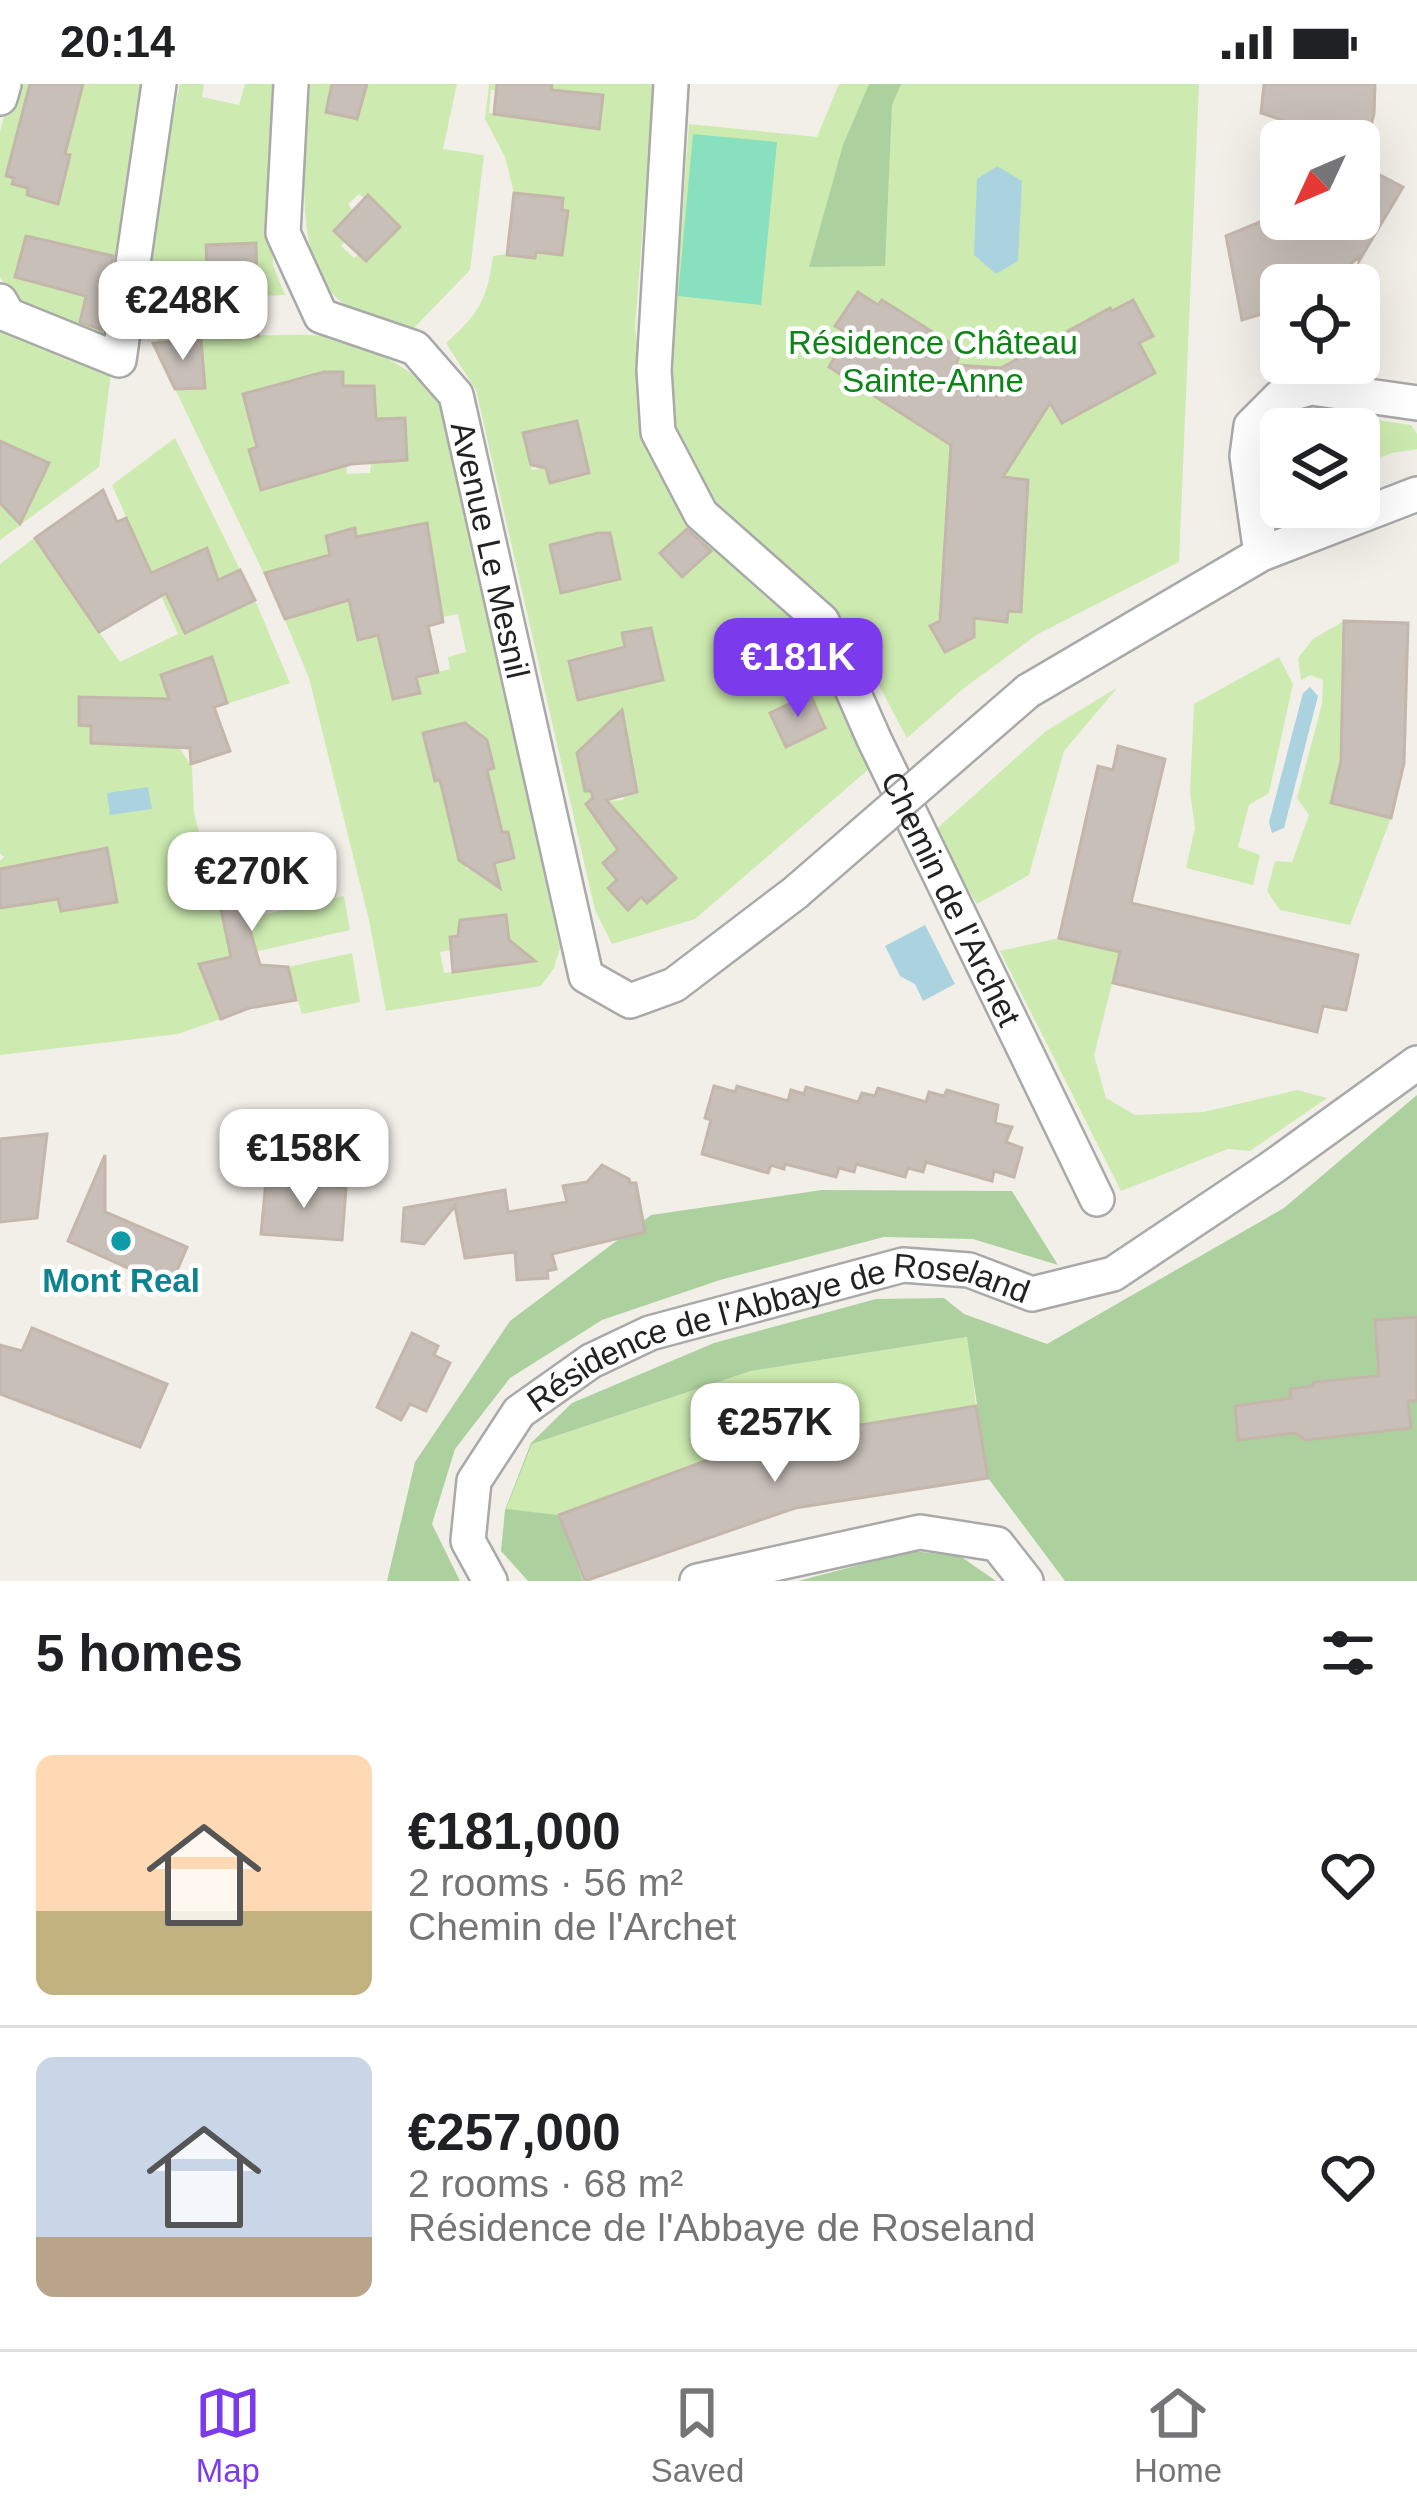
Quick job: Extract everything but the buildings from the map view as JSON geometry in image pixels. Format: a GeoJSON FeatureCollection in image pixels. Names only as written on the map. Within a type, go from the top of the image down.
{"type":"FeatureCollection","features":[{"type":"Feature","properties":{"kind":"street"},"geometry":{"type":"LineString","coordinates":[[0,98],[4,84]]}},
{"type":"Feature","properties":{"kind":"street"},"geometry":{"type":"LineString","coordinates":[[0,301],[8,315],[119,360],[159,84]]}},
{"type":"Feature","properties":{"kind":"street","name":"Avenue Le Mesnil"},"geometry":{"type":"LineString","coordinates":[[290,84],[283,233],[321,316],[415,348],[456,395],[586,976],[630,1001],[674,986],[795,893],[1028,691],[1261,554]]}},
{"type":"Feature","properties":{"kind":"street","name":"Chemin de l'Archet"},"geometry":{"type":"LineString","coordinates":[[671,84],[654,370],[658,432],[701,514],[822,621],[1097,1199]]}},
{"type":"Feature","properties":{"kind":"street"},"geometry":{"type":"LineString","coordinates":[[1417,403],[1310,388],[1280,397],[1251,426],[1247,455],[1261,554],[1417,494]]}},
{"type":"Feature","properties":{"kind":"street","name":"Résidence de l'Abbaye de Roseland"},"geometry":{"type":"LineString","coordinates":[[1387,1086],[1417,1036]]}},
{"type":"Feature","properties":{"kind":"street","name":"Résidence de l'Abbaye de Roseland"},"geometry":{"type":"LineString","coordinates":[[490,1581],[468,1540],[474,1481],[520,1412],[591,1361],[650,1334],[903,1265],[969,1270],[1032,1294],[1113,1274],[1417,1064]]}},
{"type":"Feature","properties":{"kind":"street"},"geometry":{"type":"LineString","coordinates":[[697,1581],[920,1532],[997,1544],[1026,1581]]}},
{"type":"Feature","properties":{"kind":"green space"},"geometry":{"type":"Polygon","coordinates":[[[12,84],[29,84],[25,102],[74,114],[83,84],[149,84],[116,343],[36,313],[0,277],[0,132],[12,84]],[[26,237],[15,277],[83,295],[95,252],[26,237]]]}},
{"type":"Feature","properties":{"kind":"green space"},"geometry":{"type":"Polygon","coordinates":[[[180,84],[204,84],[202,97],[239,105],[245,84],[274,84],[273,265],[285,295],[257,296],[259,335],[318,336],[358,346],[405,369],[442,401],[560,948],[541,986],[386,1011],[369,920],[309,678],[175,389],[205,387],[201,340],[158,343],[152,254],[158,150],[166,149],[180,84]],[[255,243],[206,245],[208,286],[257,283],[255,243]],[[352,386],[347,474],[370,473],[371,462],[407,459],[405,419],[376,419],[374,386],[352,386]],[[427,524],[356,537],[355,529],[355,581],[427,524]],[[458,614],[413,623],[425,675],[450,669],[448,657],[466,652],[458,614]],[[466,723],[430,731],[431,740],[425,743],[435,781],[493,768],[488,742],[477,743],[474,730],[466,723]],[[508,832],[464,860],[467,869],[497,876],[494,863],[514,858],[508,832]],[[506,915],[461,920],[458,936],[450,938],[451,950],[440,952],[444,973],[500,967],[510,945],[506,915]]]}},
{"type":"Feature","properties":{"kind":"green space"},"geometry":{"type":"Polygon","coordinates":[[[310,84],[332,84],[326,111],[357,119],[367,84],[457,84],[443,149],[484,155],[470,270],[412,330],[349,307],[329,290],[316,266],[305,205],[310,84]],[[359,194],[348,204],[353,211],[334,231],[354,258],[360,254],[366,260],[399,226],[369,196],[365,199],[359,194]]]}},
{"type":"Feature","properties":{"kind":"green space"},"geometry":{"type":"Polygon","coordinates":[[[489,84],[497,84],[497,90],[491,90],[489,113],[598,129],[603,96],[551,90],[552,84],[659,84],[651,121],[635,328],[654,456],[802,615],[870,768],[695,919],[612,944],[595,910],[476,390],[446,343],[480,305],[493,256],[507,254],[514,193],[505,157],[485,119],[489,84]],[[576,421],[523,433],[532,470],[571,461],[582,443],[576,421]],[[609,531],[550,545],[561,593],[619,579],[609,531]],[[651,628],[623,633],[625,647],[569,659],[578,699],[663,680],[651,628]],[[809,694],[770,713],[786,746],[825,728],[809,694]],[[577,753],[585,791],[591,791],[594,802],[623,800],[624,795],[577,753]],[[634,831],[603,864],[624,887],[627,909],[641,897],[648,902],[676,878],[634,831]]]}},
{"type":"Feature","properties":{"kind":"green space","name":"Résidence Château Sainte-Anne"},"geometry":{"type":"Polygon","coordinates":[[[839,84],[1199,84],[1179,562],[1038,634],[964,688],[907,738],[860,651],[826,602],[733,521],[704,489],[684,450],[669,394],[689,124],[817,137],[839,84]]]}},
{"type":"Feature","properties":{"kind":"green space"},"geometry":{"type":"Polygon","coordinates":[[[869,84],[901,84],[892,105],[885,266],[809,267],[843,145],[869,84]]]}},
{"type":"Feature","properties":{"kind":"green space"},"geometry":{"type":"Polygon","coordinates":[[[693,134],[777,142],[761,305],[678,296],[693,134]]]}},
{"type":"Feature","properties":{"kind":"green space"},"geometry":{"type":"Polygon","coordinates":[[[0,311],[111,373],[99,467],[0,540],[0,311]]]}},
{"type":"Feature","properties":{"kind":"green space"},"geometry":{"type":"Polygon","coordinates":[[[1380,421],[1411,425],[1417,434],[1417,449],[1380,458],[1380,421]]]}},
{"type":"Feature","properties":{"kind":"green space"},"geometry":{"type":"Polygon","coordinates":[[[175,438],[290,683],[164,725],[192,767],[194,813],[224,924],[344,896],[350,930],[201,964],[221,1019],[178,1034],[0,1055],[0,861],[4,857],[0,853],[0,564],[34,538],[120,662],[178,634],[112,485],[175,438]],[[203,549],[155,571],[176,614],[224,594],[203,549]],[[211,657],[162,675],[177,720],[227,703],[211,657]],[[53,860],[26,904],[58,899],[62,911],[116,901],[53,860]]]}},
{"type":"Feature","properties":{"kind":"green space"},"geometry":{"type":"Polygon","coordinates":[[[1344,621],[1341,761],[1331,803],[1391,818],[1350,925],[1280,910],[1267,891],[1275,861],[1292,862],[1309,815],[1297,798],[1322,704],[1323,680],[1310,675],[1301,680],[1298,658],[1313,639],[1344,621]]]}},
{"type":"Feature","properties":{"kind":"green space"},"geometry":{"type":"Polygon","coordinates":[[[1279,657],[1293,684],[1269,793],[1249,805],[1238,847],[1260,855],[1253,885],[1186,868],[1195,828],[1190,792],[1194,704],[1279,657]]]}},
{"type":"Feature","properties":{"kind":"green space"},"geometry":{"type":"Polygon","coordinates":[[[1118,687],[1064,751],[1029,875],[977,904],[933,832],[1046,731],[1118,687]]]}},
{"type":"Feature","properties":{"kind":"green space"},"geometry":{"type":"Polygon","coordinates":[[[1059,938],[1120,952],[1094,1055],[1106,1098],[1135,1115],[1204,1112],[1297,1090],[1327,1098],[1250,1151],[1228,1149],[1121,1191],[1000,951],[1059,938]]]}},
{"type":"Feature","properties":{"kind":"green space"},"geometry":{"type":"Polygon","coordinates":[[[352,953],[360,1002],[302,1014],[288,967],[352,953]]]}},
{"type":"Feature","properties":{"kind":"green space"},"geometry":{"type":"Polygon","coordinates":[[[1417,1095],[1417,1581],[1065,1581],[988,1478],[967,1337],[751,1371],[532,1444],[506,1509],[559,1515],[583,1581],[528,1581],[501,1551],[505,1510],[531,1443],[572,1403],[714,1343],[876,1299],[944,1298],[964,1314],[1047,1344],[1284,1208],[1417,1095]]]}},
{"type":"Feature","properties":{"kind":"green space"},"geometry":{"type":"Polygon","coordinates":[[[822,1190],[1012,1191],[1058,1265],[973,1239],[884,1237],[720,1280],[602,1320],[510,1378],[455,1449],[432,1524],[460,1581],[387,1581],[415,1462],[510,1321],[651,1215],[822,1190]]]}},
{"type":"Feature","properties":{"kind":"green space"},"geometry":{"type":"Polygon","coordinates":[[[968,1337],[976,1406],[757,1442],[559,1515],[505,1510],[532,1444],[751,1371],[968,1337]]]}},
{"type":"Feature","properties":{"kind":"green space"},"geometry":{"type":"Polygon","coordinates":[[[912,1551],[960,1556],[996,1581],[798,1581],[912,1551]]]}},
{"type":"Feature","properties":{"kind":"water"},"geometry":{"type":"Polygon","coordinates":[[[997,166],[1022,181],[1018,261],[996,274],[974,255],[977,179],[997,166]]]}},
{"type":"Feature","properties":{"kind":"water"},"geometry":{"type":"Polygon","coordinates":[[[1310,687],[1318,696],[1284,828],[1272,833],[1269,822],[1303,693],[1310,687]]]}},
{"type":"Feature","properties":{"kind":"water"},"geometry":{"type":"Polygon","coordinates":[[[148,787],[152,809],[110,815],[107,793],[148,787]]]}},
{"type":"Feature","properties":{"kind":"water"},"geometry":{"type":"Polygon","coordinates":[[[925,925],[955,984],[923,1001],[915,984],[900,976],[885,946],[925,925]]]}},
{"type":"Feature","properties":{"kind":"place","name":"Mont Real"},"geometry":{"type":"Point","coordinates":[121,1241]}}]}
